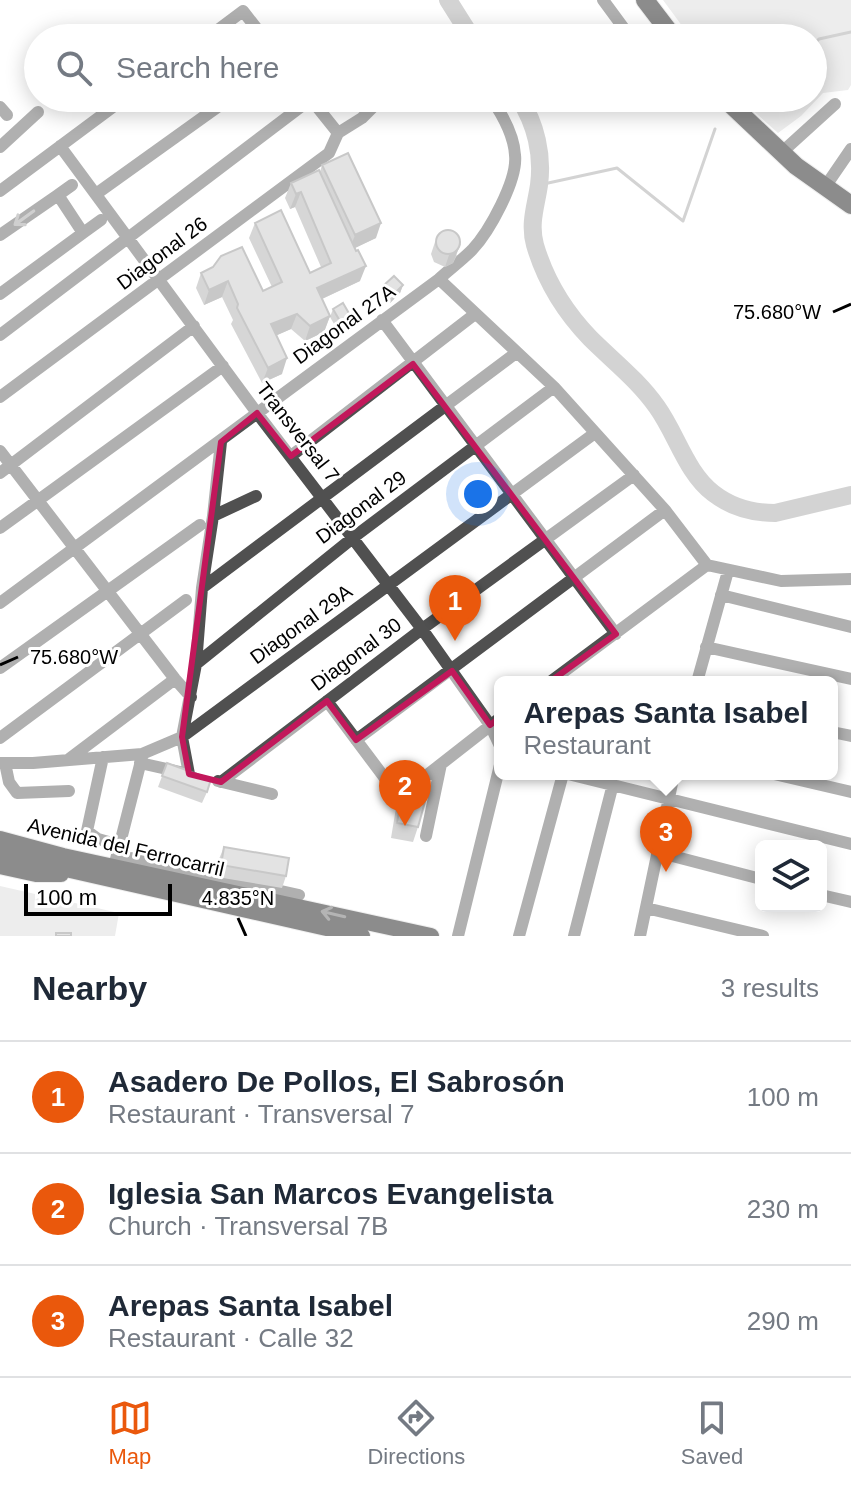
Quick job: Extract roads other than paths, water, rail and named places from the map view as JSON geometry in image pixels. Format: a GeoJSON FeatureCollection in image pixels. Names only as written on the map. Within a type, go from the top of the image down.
{"type":"FeatureCollection","features":[{"type":"Feature","properties":{"kind":"highway"},"geometry":{"type":"LineString","coordinates":[[645,0],[663,24]]}},
{"type":"Feature","properties":{"kind":"highway"},"geometry":{"type":"LineString","coordinates":[[739,112],[781,153],[851,205]]}},
{"type":"Feature","properties":{"kind":"main road","name":"Avenida del Ferrocarril"},"geometry":{"type":"LineString","coordinates":[[0,839],[63,856],[117,855],[431,936]]}},
{"type":"Feature","properties":{"kind":"main road","name":"Avenida del Ferrocarril"},"geometry":{"type":"LineString","coordinates":[[0,854],[362,936]]}},
{"type":"Feature","properties":{"kind":"main road"},"geometry":{"type":"LineString","coordinates":[[0,866],[36,874],[83,873]]}},
{"type":"Feature","properties":{"kind":"street"},"geometry":{"type":"LineString","coordinates":[[603,0],[621,24]]}},
{"type":"Feature","properties":{"kind":"street"},"geometry":{"type":"LineString","coordinates":[[226,24],[243,11],[253,24]]}},
{"type":"Feature","properties":{"kind":"street"},"geometry":{"type":"LineString","coordinates":[[827,111],[835,104]]}},
{"type":"Feature","properties":{"kind":"street"},"geometry":{"type":"LineString","coordinates":[[0,147],[38,112]]}},
{"type":"Feature","properties":{"kind":"street"},"geometry":{"type":"LineString","coordinates":[[0,191],[106,112]]}},
{"type":"Feature","properties":{"kind":"street"},"geometry":{"type":"LineString","coordinates":[[96,194],[210,112]]}},
{"type":"Feature","properties":{"kind":"street"},"geometry":{"type":"LineString","coordinates":[[0,335],[294,112]]}},
{"type":"Feature","properties":{"kind":"street"},"geometry":{"type":"LineString","coordinates":[[321,112],[338,133]]}},
{"type":"Feature","properties":{"kind":"street","name":"Diagonal 26"},"geometry":{"type":"LineString","coordinates":[[0,397],[329,153],[338,133],[368,112]]}},
{"type":"Feature","properties":{"kind":"street","name":"Diagonal 27A"},"geometry":{"type":"LineString","coordinates":[[0,603],[439,279],[474,248],[509,185],[516,158],[512,139],[498,112]]}},
{"type":"Feature","properties":{"kind":"street"},"geometry":{"type":"LineString","coordinates":[[781,153],[826,112]]}},
{"type":"Feature","properties":{"kind":"street","name":"Transversal 7"},"geometry":{"type":"LineString","coordinates":[[60,146],[257,413],[354,537],[452,671],[494,721]]}},
{"type":"Feature","properties":{"kind":"street"},"geometry":{"type":"LineString","coordinates":[[825,187],[851,149]]}},
{"type":"Feature","properties":{"kind":"street"},"geometry":{"type":"LineString","coordinates":[[0,235],[72,185]]}},
{"type":"Feature","properties":{"kind":"street"},"geometry":{"type":"LineString","coordinates":[[58,195],[83,233]]}},
{"type":"Feature","properties":{"kind":"street"},"geometry":{"type":"LineString","coordinates":[[0,294],[101,220]]}},
{"type":"Feature","properties":{"kind":"street"},"geometry":{"type":"LineString","coordinates":[[439,279],[554,387],[665,510],[707,565],[781,581],[851,579]]}},
{"type":"Feature","properties":{"kind":"street"},"geometry":{"type":"LineString","coordinates":[[291,456],[475,314]]}},
{"type":"Feature","properties":{"kind":"street"},"geometry":{"type":"LineString","coordinates":[[382,320],[616,634]]}},
{"type":"Feature","properties":{"kind":"street"},"geometry":{"type":"LineString","coordinates":[[5,469],[194,326]]}},
{"type":"Feature","properties":{"kind":"street"},"geometry":{"type":"LineString","coordinates":[[202,588],[516,353]]}},
{"type":"Feature","properties":{"kind":"street"},"geometry":{"type":"LineString","coordinates":[[0,528],[223,366]]}},
{"type":"Feature","properties":{"kind":"street","name":"Diagonal 29"},"geometry":{"type":"LineString","coordinates":[[196,664],[354,537],[554,387]]}},
{"type":"Feature","properties":{"kind":"street","name":"Diagonal 29A"},"geometry":{"type":"LineString","coordinates":[[2,763],[103,757],[141,759],[182,737],[595,433]]}},
{"type":"Feature","properties":{"kind":"street"},"geometry":{"type":"LineString","coordinates":[[189,774],[182,737],[196,664],[202,588],[221,442]]}},
{"type":"Feature","properties":{"kind":"street"},"geometry":{"type":"LineString","coordinates":[[0,451],[5,469],[38,501],[191,697]]}},
{"type":"Feature","properties":{"kind":"street","name":"Diagonal 30"},"geometry":{"type":"LineString","coordinates":[[221,782],[422,629],[634,475]]}},
{"type":"Feature","properties":{"kind":"street"},"geometry":{"type":"LineString","coordinates":[[213,516],[256,496]]}},
{"type":"Feature","properties":{"kind":"street"},"geometry":{"type":"LineString","coordinates":[[356,740],[665,510]]}},
{"type":"Feature","properties":{"kind":"street"},"geometry":{"type":"LineString","coordinates":[[0,668],[200,525]]}},
{"type":"Feature","properties":{"kind":"street"},"geometry":{"type":"LineString","coordinates":[[558,676],[707,565]]}},
{"type":"Feature","properties":{"kind":"street"},"geometry":{"type":"LineString","coordinates":[[699,676],[728,571]]}},
{"type":"Feature","properties":{"kind":"street"},"geometry":{"type":"LineString","coordinates":[[721,595],[851,627]]}},
{"type":"Feature","properties":{"kind":"street"},"geometry":{"type":"LineString","coordinates":[[0,738],[186,600]]}},
{"type":"Feature","properties":{"kind":"street"},"geometry":{"type":"LineString","coordinates":[[706,647],[837,676]]}},
{"type":"Feature","properties":{"kind":"street"},"geometry":{"type":"LineString","coordinates":[[68,760],[175,679]]}},
{"type":"Feature","properties":{"kind":"street"},"geometry":{"type":"LineString","coordinates":[[327,701],[399,797],[494,723]]}},
{"type":"Feature","properties":{"kind":"street"},"geometry":{"type":"LineString","coordinates":[[103,757],[87,831],[117,855],[299,895]]}},
{"type":"Feature","properties":{"kind":"street"},"geometry":{"type":"LineString","coordinates":[[117,855],[141,759],[272,794]]}},
{"type":"Feature","properties":{"kind":"street"},"geometry":{"type":"LineString","coordinates":[[2,763],[17,793],[69,791]]}},
{"type":"Feature","properties":{"kind":"street"},"geometry":{"type":"LineString","coordinates":[[426,836],[441,764]]}},
{"type":"Feature","properties":{"kind":"street"},"geometry":{"type":"LineString","coordinates":[[458,936],[496,780]]}},
{"type":"Feature","properties":{"kind":"street"},"geometry":{"type":"LineString","coordinates":[[519,936],[564,780]]}},
{"type":"Feature","properties":{"kind":"street"},"geometry":{"type":"LineString","coordinates":[[594,780],[851,844]]}},
{"type":"Feature","properties":{"kind":"street"},"geometry":{"type":"LineString","coordinates":[[640,936],[672,780]]}},
{"type":"Feature","properties":{"kind":"street"},"geometry":{"type":"LineString","coordinates":[[800,780],[851,792]]}},
{"type":"Feature","properties":{"kind":"street"},"geometry":{"type":"LineString","coordinates":[[574,936],[613,784]]}},
{"type":"Feature","properties":{"kind":"street"},"geometry":{"type":"LineString","coordinates":[[657,852],[755,877]]}},
{"type":"Feature","properties":{"kind":"street"},"geometry":{"type":"LineString","coordinates":[[827,896],[851,902]]}},
{"type":"Feature","properties":{"kind":"street"},"geometry":{"type":"LineString","coordinates":[[646,908],[763,936]]}},
{"type":"Feature","properties":{"kind":"waterway"},"geometry":{"type":"LineString","coordinates":[[448,0],[463,24]]}},
{"type":"Feature","properties":{"kind":"waterway"},"geometry":{"type":"LineString","coordinates":[[827,37],[851,32]]}},
{"type":"Feature","properties":{"kind":"waterway"},"geometry":{"type":"LineString","coordinates":[[527,112],[539,151],[540,174],[533,229],[544,270],[564,306],[581,328],[650,397],[696,475],[720,498],[767,513],[851,495]]}},
{"type":"Feature","properties":{"kind":"waterway"},"geometry":{"type":"LineString","coordinates":[[539,185],[617,168],[683,221],[715,129]]}},
{"type":"Feature","properties":{"kind":"place","name":"Asadero De Pollos, El Sabrosón"},"geometry":{"type":"Point","coordinates":[455,641]}},
{"type":"Feature","properties":{"kind":"place","name":"Iglesia San Marcos Evangelista"},"geometry":{"type":"Point","coordinates":[405,826]}},
{"type":"Feature","properties":{"kind":"place","name":"Arepas Santa Isabel"},"geometry":{"type":"Point","coordinates":[666,872]}}]}
